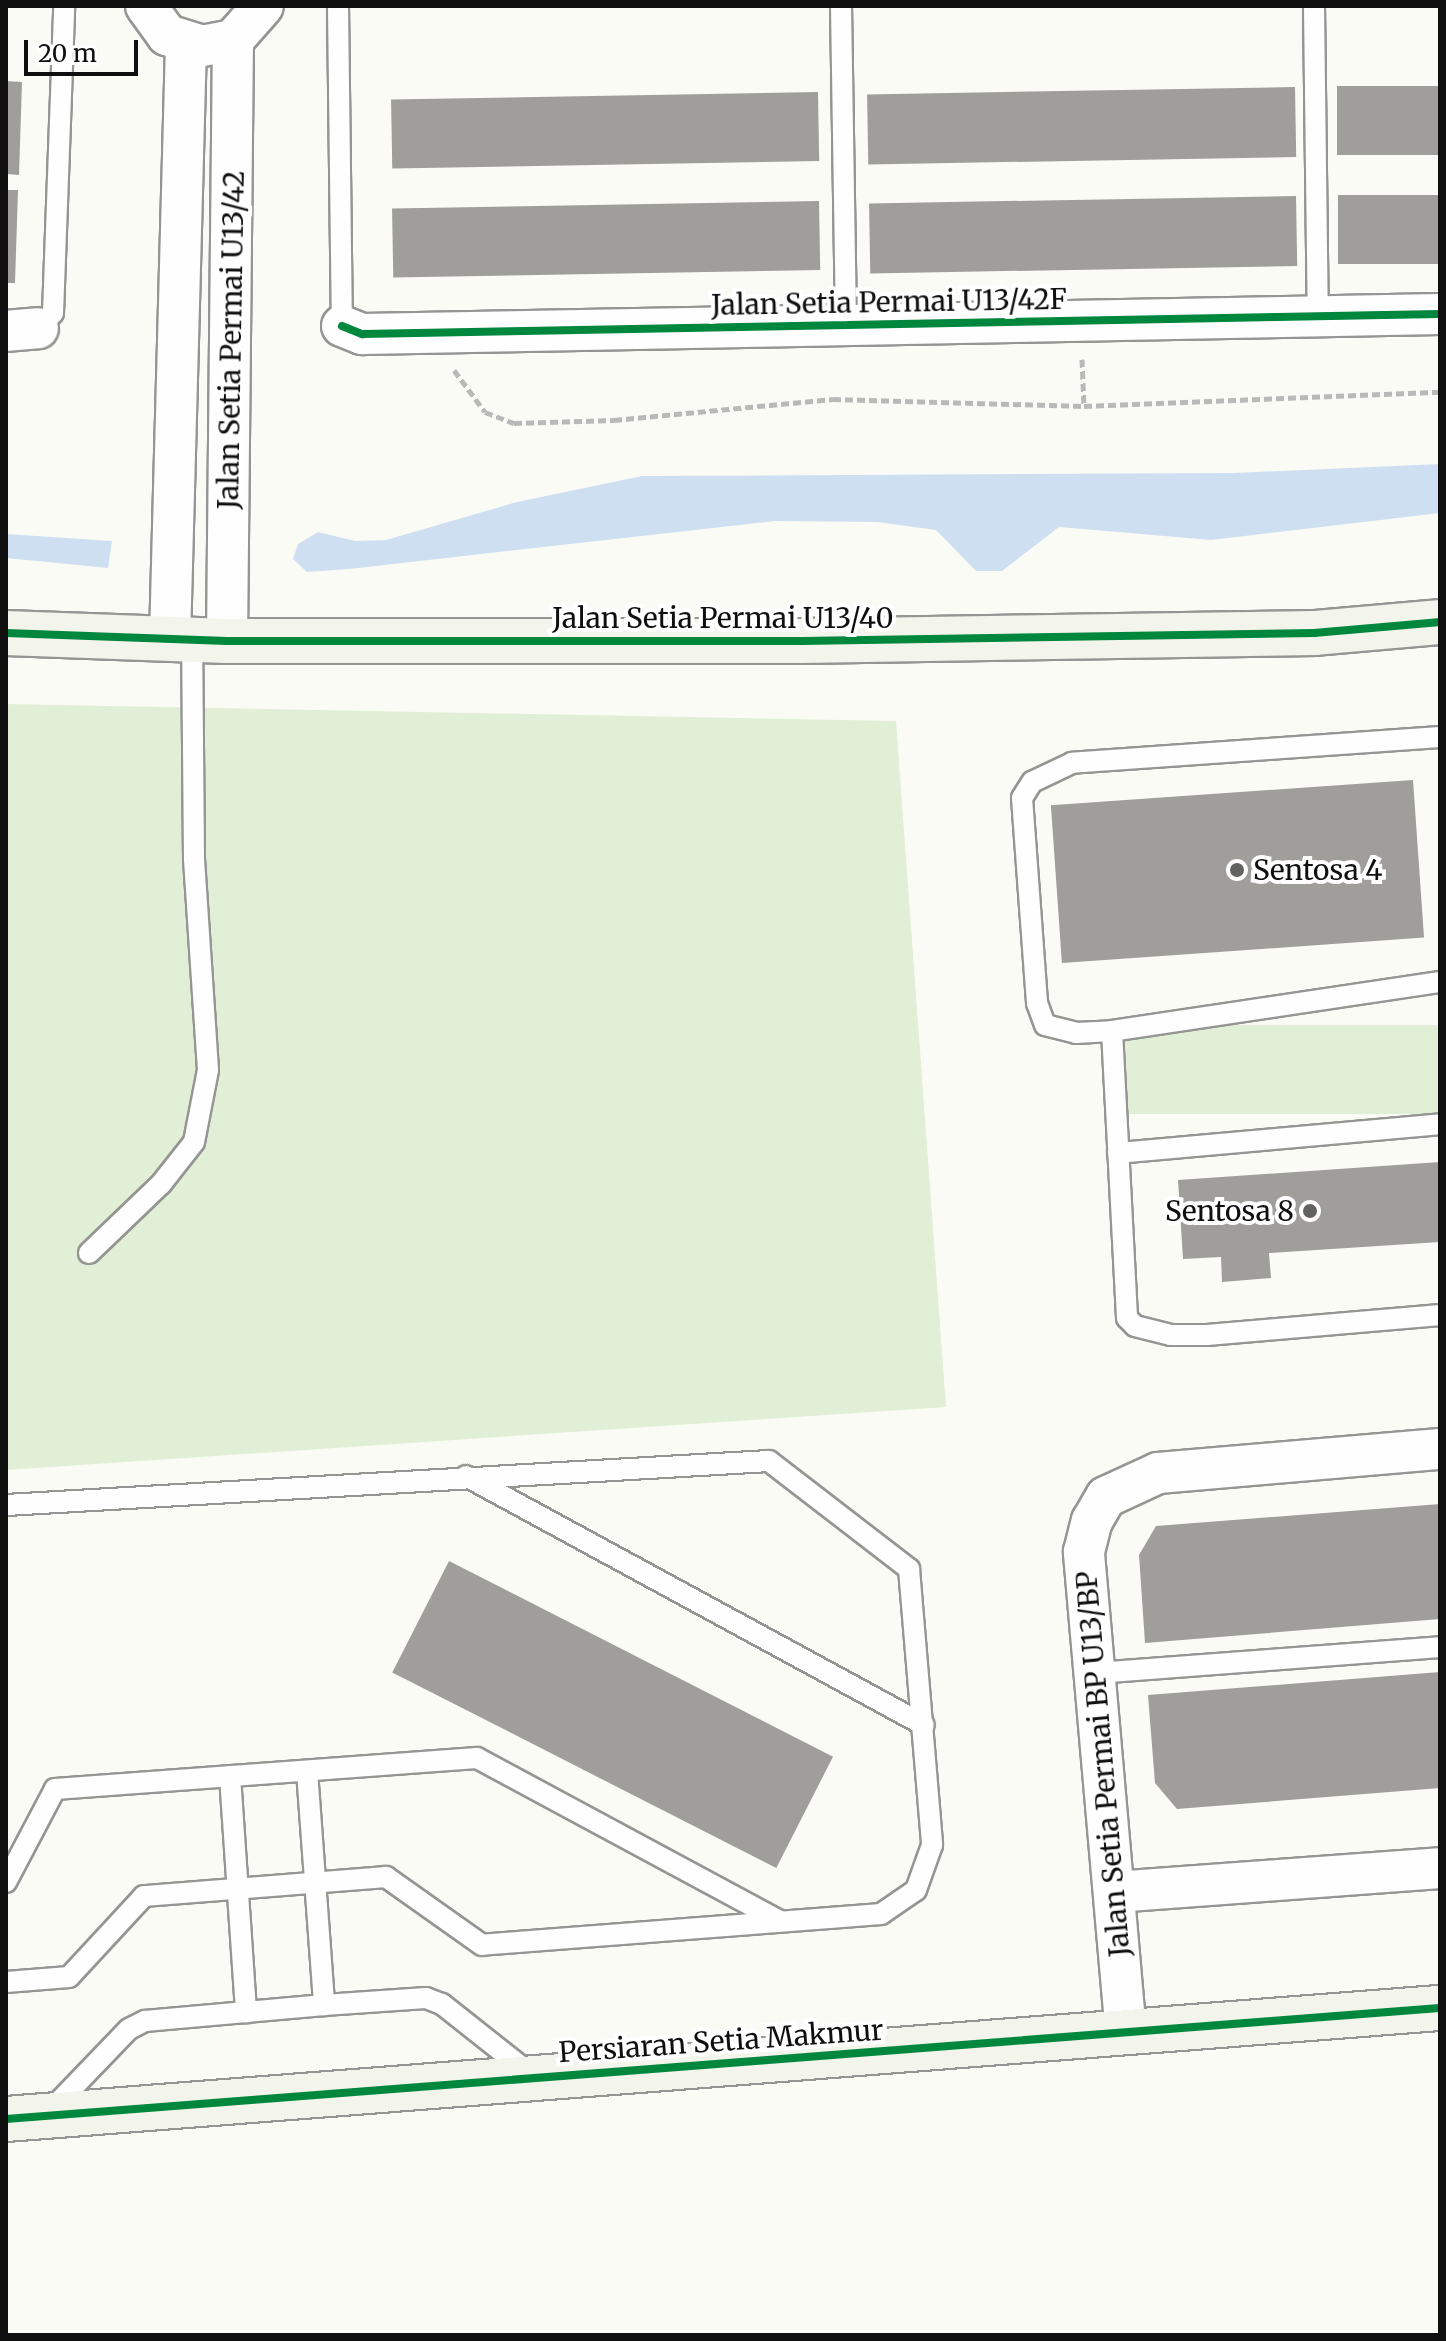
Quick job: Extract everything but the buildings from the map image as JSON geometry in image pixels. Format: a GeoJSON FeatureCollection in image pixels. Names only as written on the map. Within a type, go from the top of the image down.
{"type":"FeatureCollection","features":[{"type":"Feature","properties":{"kind":"street"},"geometry":{"type":"LineString","coordinates":[[146,6],[167,35],[186,44],[202,46],[233,40],[263,6]]}},
{"type":"Feature","properties":{"kind":"street","name":"Jalan Setia Permai U13/42"},"geometry":{"type":"LineString","coordinates":[[197,640],[232,275],[233,40]]}},
{"type":"Feature","properties":{"kind":"street","name":"Jalan Setia Permai U13/42"},"geometry":{"type":"LineString","coordinates":[[186,44],[181,275],[197,640]]}},
{"type":"Feature","properties":{"kind":"street"},"geometry":{"type":"LineString","coordinates":[[181,275],[232,275]]}},
{"type":"Feature","properties":{"kind":"street","name":"Jalan Setia Permai U13/42F"},"geometry":{"type":"LineString","coordinates":[[342,326],[355,334],[1440,314]]}},
{"type":"Feature","properties":{"kind":"street","name":"Jalan Setia Permai U13/40"},"geometry":{"type":"LineString","coordinates":[[6,633],[197,640],[1299,634],[1440,622]]}},
{"type":"Feature","properties":{"kind":"street","name":"Jalan Setia Permai BP U13/BP"},"geometry":{"type":"LineString","coordinates":[[1126,2034],[1084,1552],[1092,1521],[1106,1497],[1158,1473],[1440,1449]]}},
{"type":"Feature","properties":{"kind":"street"},"geometry":{"type":"LineString","coordinates":[[1114,1892],[1440,1868]]}},
{"type":"Feature","properties":{"kind":"street","name":"Persiaran Setia Makmur"},"geometry":{"type":"LineString","coordinates":[[26,2118],[532,2076],[1126,2034],[1440,2008]]}},
{"type":"Feature","properties":{"kind":"lane"},"geometry":{"type":"LineString","coordinates":[[22,330],[53,313],[64,6]]}},
{"type":"Feature","properties":{"kind":"lane"},"geometry":{"type":"LineString","coordinates":[[338,6],[342,326]]}},
{"type":"Feature","properties":{"kind":"lane"},"geometry":{"type":"LineString","coordinates":[[841,6],[846,325]]}},
{"type":"Feature","properties":{"kind":"lane"},"geometry":{"type":"LineString","coordinates":[[1314,6],[1318,317]]}},
{"type":"Feature","properties":{"kind":"lane"},"geometry":{"type":"LineString","coordinates":[[89,1253],[161,1184],[194,1142],[208,1070],[194,859],[197,640]]}},
{"type":"Feature","properties":{"kind":"lane"},"geometry":{"type":"LineString","coordinates":[[1440,737],[1072,763],[1032,782],[1022,798],[1039,1016],[1060,1030],[1112,1031],[1440,982]]}},
{"type":"Feature","properties":{"kind":"lane"},"geometry":{"type":"LineString","coordinates":[[1112,1031],[1127,1318],[1135,1326],[1170,1335],[1207,1335],[1440,1315]]}},
{"type":"Feature","properties":{"kind":"lane"},"geometry":{"type":"LineString","coordinates":[[1118,1153],[1440,1124]]}},
{"type":"Feature","properties":{"kind":"lane"},"geometry":{"type":"LineString","coordinates":[[6,1505],[466,1476],[769,1461],[909,1569],[932,1845],[916,1890],[881,1914],[482,1945],[386,1877],[144,1896],[69,1977],[6,1982]]}},
{"type":"Feature","properties":{"kind":"lane"},"geometry":{"type":"LineString","coordinates":[[466,1476],[924,1725]]}},
{"type":"Feature","properties":{"kind":"lane"},"geometry":{"type":"LineString","coordinates":[[1096,1673],[1440,1647]]}},
{"type":"Feature","properties":{"kind":"lane"},"geometry":{"type":"LineString","coordinates":[[6,1882],[55,1789],[477,1758],[781,1922]]}},
{"type":"Feature","properties":{"kind":"lane"},"geometry":{"type":"LineString","coordinates":[[307,1771],[324,2005]]}},
{"type":"Feature","properties":{"kind":"lane"},"geometry":{"type":"LineString","coordinates":[[230,1776],[246,2012]]}},
{"type":"Feature","properties":{"kind":"lane"},"geometry":{"type":"LineString","coordinates":[[26,2118],[129,2029],[145,2021],[324,2005],[426,1998],[442,2004],[532,2076]]}},
{"type":"Feature","properties":{"kind":"path"},"geometry":{"type":"LineString","coordinates":[[438,333],[460,385],[485,412],[514,423],[614,420],[833,399],[1084,406],[1440,392]]}},
{"type":"Feature","properties":{"kind":"green space"},"geometry":{"type":"Polygon","coordinates":[[[6,704],[896,721],[946,1407],[6,1470],[6,704]]]}},
{"type":"Feature","properties":{"kind":"green space"},"geometry":{"type":"Polygon","coordinates":[[[1125,1025],[1440,1025],[1440,1114],[1125,1114],[1125,1025]]]}},
{"type":"Feature","properties":{"kind":"water"},"geometry":{"type":"Polygon","coordinates":[[[1440,464],[1440,513],[1211,540],[1059,527],[1002,571],[976,571],[936,530],[877,522],[775,521],[307,572],[293,559],[298,544],[318,532],[355,541],[386,540],[517,502],[642,476],[1234,473],[1440,464]]]}},
{"type":"Feature","properties":{"kind":"water"},"geometry":{"type":"Polygon","coordinates":[[[6,534],[112,541],[108,568],[6,558],[6,534]]]}},
{"type":"Feature","properties":{"kind":"cycle path"},"geometry":{"type":"LineString","coordinates":[[342,326],[362,334],[1440,314]]}},
{"type":"Feature","properties":{"kind":"cycle path"},"geometry":{"type":"LineString","coordinates":[[6,633],[227,641],[801,641],[1315,633],[1440,622]]}},
{"type":"Feature","properties":{"kind":"cycle path"},"geometry":{"type":"LineString","coordinates":[[6,2119],[1440,2008]]}},
{"type":"Feature","properties":{"kind":"place","name":"Sentosa 4"},"geometry":{"type":"Point","coordinates":[1237,870]}},
{"type":"Feature","properties":{"kind":"place","name":"Sentosa 8"},"geometry":{"type":"Point","coordinates":[1310,1211]}}]}
